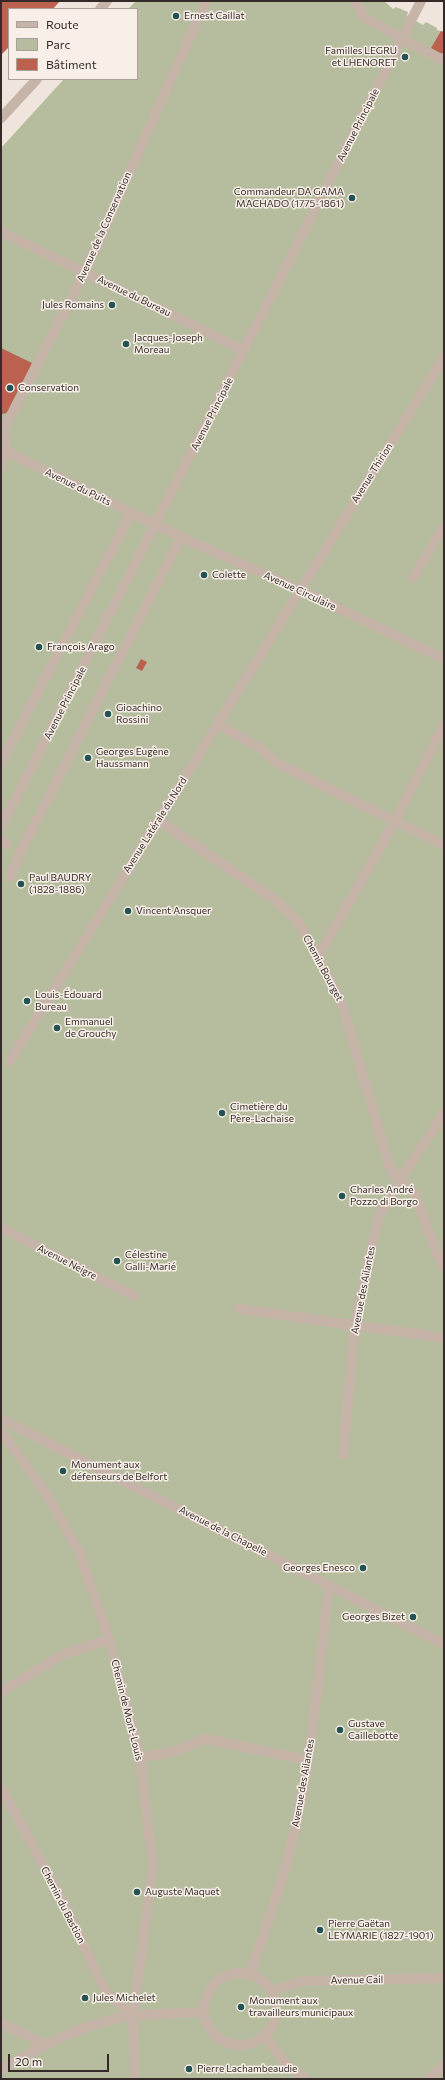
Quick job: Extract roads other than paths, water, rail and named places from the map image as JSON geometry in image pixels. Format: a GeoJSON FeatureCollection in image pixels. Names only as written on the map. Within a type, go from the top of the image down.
{"type":"FeatureCollection","features":[{"type":"Feature","properties":{"kind":"street","name":"Avenue de la Conservation"},"geometry":{"type":"LineString","coordinates":[[4,450],[3,431],[85,272],[206,1]]}},
{"type":"Feature","properties":{"kind":"street"},"geometry":{"type":"LineString","coordinates":[[355,1],[364,17],[440,59],[444,58]]}},
{"type":"Feature","properties":{"kind":"street","name":"Avenue Principale"},"geometry":{"type":"LineString","coordinates":[[1,827],[421,1]]}},
{"type":"Feature","properties":{"kind":"street"},"geometry":{"type":"LineString","coordinates":[[1,118],[36,80]]}},
{"type":"Feature","properties":{"kind":"street","name":"Avenue du Bureau"},"geometry":{"type":"LineString","coordinates":[[1,232],[244,351]]}},
{"type":"Feature","properties":{"kind":"street","name":"Avenue Thirion"},"geometry":{"type":"LineString","coordinates":[[300,590],[444,357]]}},
{"type":"Feature","properties":{"kind":"street"},"geometry":{"type":"LineString","coordinates":[[1,467],[4,450]]}},
{"type":"Feature","properties":{"kind":"street","name":"Avenue du Puits"},"geometry":{"type":"LineString","coordinates":[[4,450],[156,524]]}},
{"type":"Feature","properties":{"kind":"street"},"geometry":{"type":"LineString","coordinates":[[1,763],[131,513]]}},
{"type":"Feature","properties":{"kind":"street","name":"Avenue Circulaire"},"geometry":{"type":"LineString","coordinates":[[156,524],[181,537],[300,590],[444,659]]}},
{"type":"Feature","properties":{"kind":"street"},"geometry":{"type":"LineString","coordinates":[[413,578],[444,526]]}},
{"type":"Feature","properties":{"kind":"street"},"geometry":{"type":"LineString","coordinates":[[10,877],[11,846],[181,537]]}},
{"type":"Feature","properties":{"kind":"street","name":"Avenue Latérale du Nord"},"geometry":{"type":"LineString","coordinates":[[10,1061],[300,590]]}},
{"type":"Feature","properties":{"kind":"street"},"geometry":{"type":"LineString","coordinates":[[218,724],[260,748],[277,763],[444,845]]}},
{"type":"Feature","properties":{"kind":"street"},"geometry":{"type":"LineString","coordinates":[[318,957],[395,821],[444,725]]}},
{"type":"Feature","properties":{"kind":"street","name":"Chemin Bourget"},"geometry":{"type":"LineString","coordinates":[[158,820],[275,900],[297,920],[318,957],[343,1007],[390,1168],[400,1180],[416,1194],[438,1256],[444,1267]]}},
{"type":"Feature","properties":{"kind":"street","name":"Avenue des Ailantes"},"geometry":{"type":"LineString","coordinates":[[343,1455],[355,1326],[378,1218],[400,1180],[444,1113]]}},
{"type":"Feature","properties":{"kind":"street","name":"Avenue Neigre"},"geometry":{"type":"LineString","coordinates":[[1,1228],[134,1296]]}},
{"type":"Feature","properties":{"kind":"street"},"geometry":{"type":"LineString","coordinates":[[239,1309],[444,1338]]}},
{"type":"Feature","properties":{"kind":"street","name":"Avenue de la Chapelle"},"geometry":{"type":"LineString","coordinates":[[1,1419],[444,1644]]}},
{"type":"Feature","properties":{"kind":"street","name":"Chemin de Mont-Louis"},"geometry":{"type":"LineString","coordinates":[[1,1431],[45,1492],[79,1551],[109,1639],[140,1758],[153,1866],[133,2016],[135,2079]]}},
{"type":"Feature","properties":{"kind":"street","name":"Avenue des Ailantes"},"geometry":{"type":"LineString","coordinates":[[250,1975],[282,1878],[297,1821],[316,1705],[329,1585]]}},
{"type":"Feature","properties":{"kind":"street"},"geometry":{"type":"LineString","coordinates":[[1,1692],[64,1654],[109,1639]]}},
{"type":"Feature","properties":{"kind":"street"},"geometry":{"type":"LineString","coordinates":[[140,1758],[175,1751],[206,1739],[308,1760]]}},
{"type":"Feature","properties":{"kind":"street","name":"Chemin du Bastion"},"geometry":{"type":"LineString","coordinates":[[1,1787],[63,1901],[106,1990],[133,2016]]}},
{"type":"Feature","properties":{"kind":"street"},"geometry":{"type":"LineString","coordinates":[[229,1975],[250,1975],[259,1978],[272,1991],[276,2011],[273,2024],[265,2036],[246,2045],[231,2044],[218,2038],[213,2033],[206,2020],[204,2012],[208,1992],[218,1982],[229,1975]]}},
{"type":"Feature","properties":{"kind":"street","name":"Avenue Cail"},"geometry":{"type":"LineString","coordinates":[[272,1991],[303,1981],[444,1978]]}},
{"type":"Feature","properties":{"kind":"street"},"geometry":{"type":"LineString","coordinates":[[1,2070],[45,2044],[96,2025],[133,2016],[204,2012]]}},
{"type":"Feature","properties":{"kind":"street"},"geometry":{"type":"LineString","coordinates":[[1,2023],[45,2044]]}},
{"type":"Feature","properties":{"kind":"street"},"geometry":{"type":"LineString","coordinates":[[265,2036],[288,2067],[306,2079]]}},
{"type":"Feature","properties":{"kind":"street"},"geometry":{"type":"LineString","coordinates":[[429,2079],[444,2065]]}},
{"type":"Feature","properties":{"kind":"place","name":"Ernest Caillat"},"geometry":{"type":"Point","coordinates":[176,16]}},
{"type":"Feature","properties":{"kind":"place","name":"Familles LEGRU et LHENORET"},"geometry":{"type":"Point","coordinates":[405,57]}},
{"type":"Feature","properties":{"kind":"place","name":"Commandeur DA GAMA MACHADO (1775-1861)"},"geometry":{"type":"Point","coordinates":[352,198]}},
{"type":"Feature","properties":{"kind":"place","name":"Jules Romains"},"geometry":{"type":"Point","coordinates":[112,305]}},
{"type":"Feature","properties":{"kind":"place","name":"Jacques-Joseph Moreau"},"geometry":{"type":"Point","coordinates":[126,344]}},
{"type":"Feature","properties":{"kind":"place","name":"Conservation"},"geometry":{"type":"Point","coordinates":[10,388]}},
{"type":"Feature","properties":{"kind":"place","name":"Colette"},"geometry":{"type":"Point","coordinates":[204,575]}},
{"type":"Feature","properties":{"kind":"place","name":"François Arago"},"geometry":{"type":"Point","coordinates":[39,647]}},
{"type":"Feature","properties":{"kind":"place","name":"Gioachino Rossini"},"geometry":{"type":"Point","coordinates":[108,714]}},
{"type":"Feature","properties":{"kind":"place","name":"Georges Eugène Haussmann"},"geometry":{"type":"Point","coordinates":[88,758]}},
{"type":"Feature","properties":{"kind":"place","name":"Paul BAUDRY (1828-1886)"},"geometry":{"type":"Point","coordinates":[21,884]}},
{"type":"Feature","properties":{"kind":"place","name":"Vincent Ansquer"},"geometry":{"type":"Point","coordinates":[128,911]}},
{"type":"Feature","properties":{"kind":"place","name":"Louis-Édouard Bureau"},"geometry":{"type":"Point","coordinates":[27,1001]}},
{"type":"Feature","properties":{"kind":"place","name":"Emmanuel de Grouchy"},"geometry":{"type":"Point","coordinates":[57,1028]}},
{"type":"Feature","properties":{"kind":"place","name":"Cimetière du Père-Lachaise"},"geometry":{"type":"Point","coordinates":[222,1113]}},
{"type":"Feature","properties":{"kind":"place","name":"Charles André Pozzo di Borgo"},"geometry":{"type":"Point","coordinates":[342,1196]}},
{"type":"Feature","properties":{"kind":"place","name":"Célestine Galli-Marié"},"geometry":{"type":"Point","coordinates":[117,1261]}},
{"type":"Feature","properties":{"kind":"place","name":"Monument aux défenseurs de Belfort"},"geometry":{"type":"Point","coordinates":[63,1471]}},
{"type":"Feature","properties":{"kind":"place","name":"Georges Enesco"},"geometry":{"type":"Point","coordinates":[363,1568]}},
{"type":"Feature","properties":{"kind":"place","name":"Georges Bizet"},"geometry":{"type":"Point","coordinates":[413,1617]}},
{"type":"Feature","properties":{"kind":"place","name":"Gustave Caillebotte"},"geometry":{"type":"Point","coordinates":[340,1730]}},
{"type":"Feature","properties":{"kind":"place","name":"Auguste Maquet"},"geometry":{"type":"Point","coordinates":[137,1892]}},
{"type":"Feature","properties":{"kind":"place","name":"Pierre Gaëtan LEYMARIE (1827-1901)"},"geometry":{"type":"Point","coordinates":[320,1930]}},
{"type":"Feature","properties":{"kind":"place","name":"Jules Michelet"},"geometry":{"type":"Point","coordinates":[85,1998]}},
{"type":"Feature","properties":{"kind":"place","name":"Monument aux travailleurs municipaux"},"geometry":{"type":"Point","coordinates":[241,2007]}},
{"type":"Feature","properties":{"kind":"place","name":"Pierre Lachambeaudie"},"geometry":{"type":"Point","coordinates":[189,2069]}}]}
